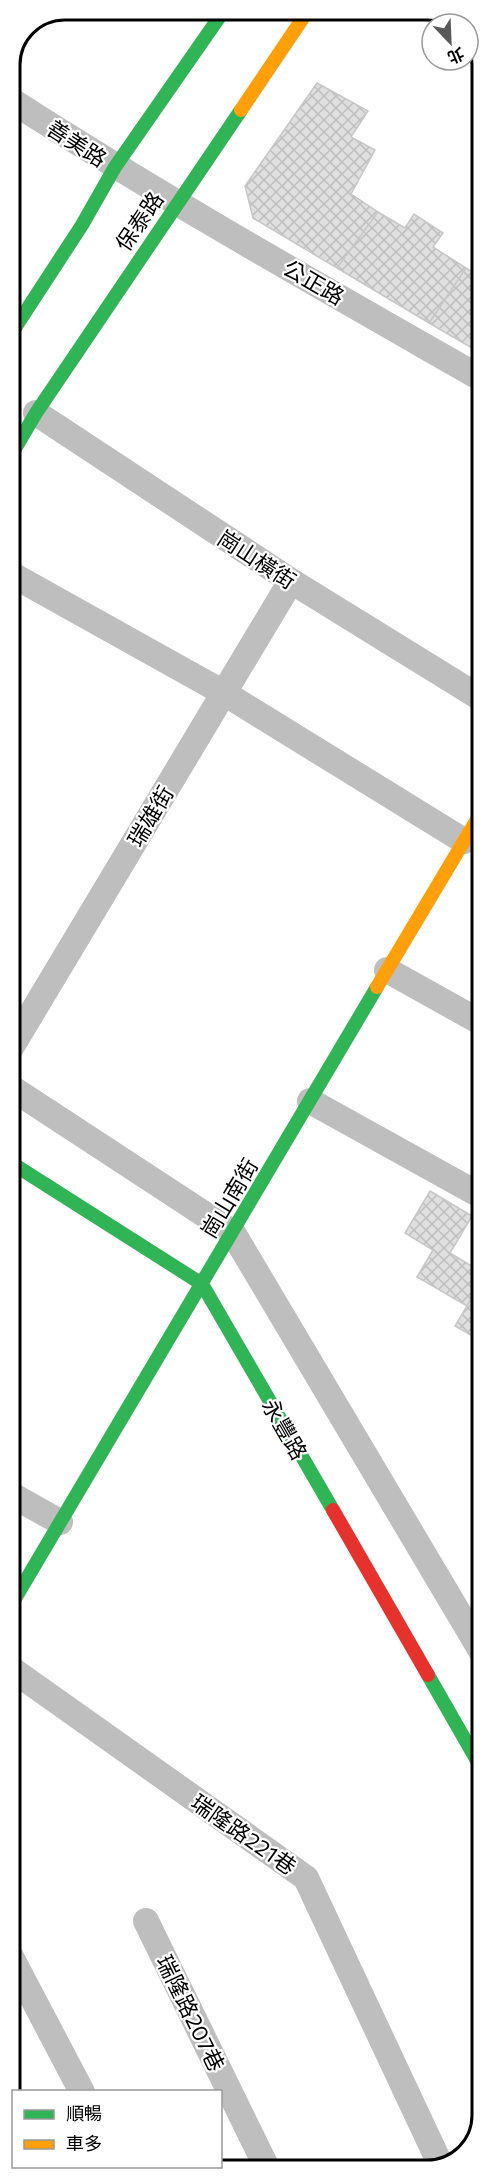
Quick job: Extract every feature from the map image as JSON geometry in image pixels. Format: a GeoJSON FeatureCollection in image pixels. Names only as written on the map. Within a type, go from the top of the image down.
{"type":"FeatureCollection","features":[{"type":"Feature","properties":{"kind":"street","name":"保泰路"},"geometry":{"type":"LineString","coordinates":[[20,320],[82,225],[115,167],[217,20]]}},
{"type":"Feature","properties":{"kind":"street","name":"保泰路"},"geometry":{"type":"LineString","coordinates":[[20,440],[176,203],[301,20]]}},
{"type":"Feature","properties":{"kind":"street","name":"善美路"},"geometry":{"type":"LineString","coordinates":[[20,106],[146,185]]}},
{"type":"Feature","properties":{"kind":"street","name":"公正路"},"geometry":{"type":"LineString","coordinates":[[146,185],[472,373]]}},
{"type":"Feature","properties":{"kind":"street","name":"崗山橫街"},"geometry":{"type":"LineString","coordinates":[[36,413],[291,581],[472,693]]}},
{"type":"Feature","properties":{"kind":"street"},"geometry":{"type":"LineString","coordinates":[[20,579],[224,693],[464,841]]}},
{"type":"Feature","properties":{"kind":"street","name":"瑞雄街"},"geometry":{"type":"LineString","coordinates":[[20,1033],[291,581]]}},
{"type":"Feature","properties":{"kind":"street","name":"崗山南街"},"geometry":{"type":"LineString","coordinates":[[20,1590],[472,828]]}},
{"type":"Feature","properties":{"kind":"street"},"geometry":{"type":"LineString","coordinates":[[387,970],[472,1017]]}},
{"type":"Feature","properties":{"kind":"street"},"geometry":{"type":"LineString","coordinates":[[20,1094],[233,1233],[472,1635]]}},
{"type":"Feature","properties":{"kind":"street"},"geometry":{"type":"LineString","coordinates":[[310,1101],[472,1191]]}},
{"type":"Feature","properties":{"kind":"street","name":"永豐路"},"geometry":{"type":"LineString","coordinates":[[20,1168],[202,1284],[472,1752]]}},
{"type":"Feature","properties":{"kind":"street"},"geometry":{"type":"LineString","coordinates":[[20,1500],[60,1522]]}},
{"type":"Feature","properties":{"kind":"street","name":"瑞隆路221巷"},"geometry":{"type":"LineString","coordinates":[[20,1675],[306,1878],[438,2159]]}},
{"type":"Feature","properties":{"kind":"street","name":"瑞隆路207巷"},"geometry":{"type":"LineString","coordinates":[[146,1921],[263,2160]]}},
{"type":"Feature","properties":{"kind":"street"},"geometry":{"type":"LineString","coordinates":[[20,1974],[81,2090]]}},
{"type":"Feature","properties":{"kind":"building"},"geometry":{"type":"Polygon","coordinates":[[[317,83],[368,111],[351,137],[375,150],[351,194],[378,212],[337,268],[253,218],[245,186],[317,83]]]}},
{"type":"Feature","properties":{"kind":"building"},"geometry":{"type":"Polygon","coordinates":[[[378,212],[405,228],[414,214],[443,233],[433,247],[466,268],[429,323],[337,268],[378,212]]]}},
{"type":"Feature","properties":{"kind":"building"},"geometry":{"type":"Polygon","coordinates":[[[466,268],[472,272],[472,348],[429,323],[466,268]]]}},
{"type":"Feature","properties":{"kind":"building"},"geometry":{"type":"Polygon","coordinates":[[[430,1191],[472,1216],[450,1253],[472,1266],[472,1298],[467,1306],[417,1277],[433,1250],[405,1233],[430,1191]]]}},
{"type":"Feature","properties":{"kind":"building"},"geometry":{"type":"Polygon","coordinates":[[[472,1297],[472,1336],[455,1326],[472,1297]]]}},
{"type":"Feature","properties":{"kind":"traffic: fast"},"geometry":{"type":"LineString","coordinates":[[20,320],[82,225],[115,167],[217,20]]}},
{"type":"Feature","properties":{"kind":"traffic: fast"},"geometry":{"type":"LineString","coordinates":[[20,440],[36,413],[241,110]]}},
{"type":"Feature","properties":{"kind":"traffic: fast"},"geometry":{"type":"LineString","coordinates":[[20,1590],[377,987]]}},
{"type":"Feature","properties":{"kind":"traffic: fast"},"geometry":{"type":"LineString","coordinates":[[20,1168],[202,1284],[333,1510]]}},
{"type":"Feature","properties":{"kind":"traffic: fast"},"geometry":{"type":"LineString","coordinates":[[428,1675],[472,1752]]}},
{"type":"Feature","properties":{"kind":"traffic: slow"},"geometry":{"type":"LineString","coordinates":[[241,110],[302,20]]}},
{"type":"Feature","properties":{"kind":"traffic: slow"},"geometry":{"type":"LineString","coordinates":[[377,987],[472,828]]}},
{"type":"Feature","properties":{"kind":"traffic: jam"},"geometry":{"type":"LineString","coordinates":[[333,1510],[428,1675]]}}]}
